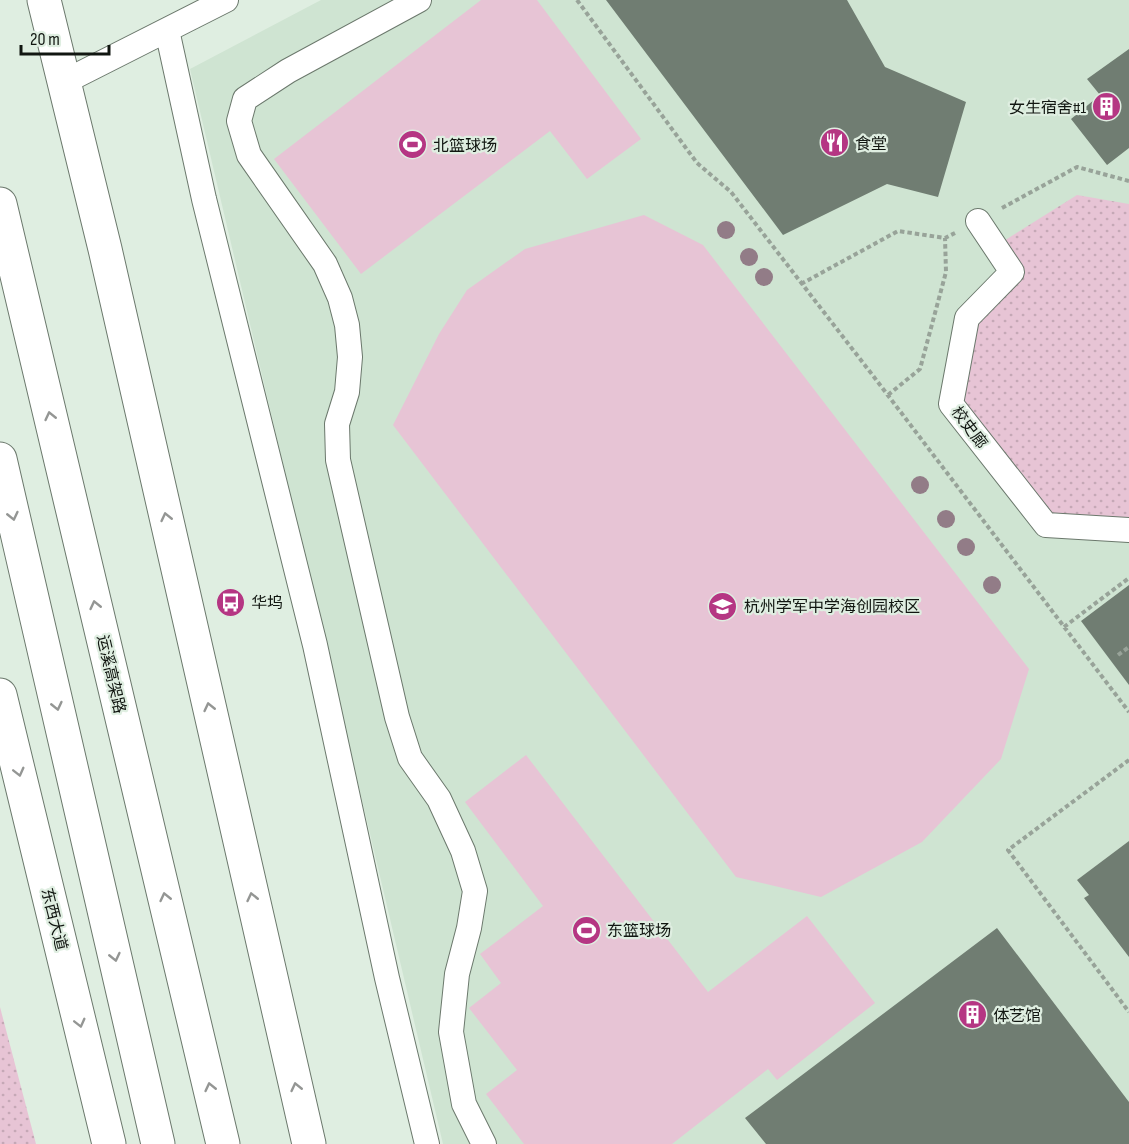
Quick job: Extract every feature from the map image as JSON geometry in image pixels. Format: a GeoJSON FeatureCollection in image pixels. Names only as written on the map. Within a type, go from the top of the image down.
{"type":"FeatureCollection","features":[{"type":"Feature","properties":{"kind":"highway"},"geometry":{"type":"LineString","coordinates":[[44,0],[110,272],[309,1144]]}},
{"type":"Feature","properties":{"kind":"highway","name":"运溪高架路"},"geometry":{"type":"LineString","coordinates":[[0,204],[223,1144]]}},
{"type":"Feature","properties":{"kind":"highway"},"geometry":{"type":"LineString","coordinates":[[0,459],[158,1144]]}},
{"type":"Feature","properties":{"kind":"highway","name":"东西大道"},"geometry":{"type":"LineString","coordinates":[[0,695],[109,1144]]}},
{"type":"Feature","properties":{"kind":"street"},"geometry":{"type":"LineString","coordinates":[[64,82],[226,0]]}},
{"type":"Feature","properties":{"kind":"street"},"geometry":{"type":"LineString","coordinates":[[419,0],[288,71],[245,99],[239,121],[249,155],[325,264],[345,316],[350,357],[347,392],[337,424],[338,460],[397,717],[410,758],[439,799],[463,851],[475,891],[469,928],[457,974],[451,1032],[464,1104],[484,1144]]}},
{"type":"Feature","properties":{"kind":"street"},"geometry":{"type":"LineString","coordinates":[[167,30],[204,200],[315,645],[387,978],[427,1144]]}},
{"type":"Feature","properties":{"kind":"street","name":"校史廊"},"geometry":{"type":"LineString","coordinates":[[978,221],[1012,272],[967,318],[951,404],[1046,525],[1129,530]]}},
{"type":"Feature","properties":{"kind":"path"},"geometry":{"type":"LineString","coordinates":[[577,0],[697,163],[731,192],[888,394],[1129,712]]}},
{"type":"Feature","properties":{"kind":"path"},"geometry":{"type":"LineString","coordinates":[[888,394],[920,369],[946,272],[945,238]]}},
{"type":"Feature","properties":{"kind":"path"},"geometry":{"type":"LineString","coordinates":[[1064,627],[1129,578]]}},
{"type":"Feature","properties":{"kind":"path"},"geometry":{"type":"LineString","coordinates":[[1118,655],[1129,647]]}},
{"type":"Feature","properties":{"kind":"path"},"geometry":{"type":"LineString","coordinates":[[1129,760],[1008,850],[1129,1012]]}},
{"type":"Feature","properties":{"kind":"shaded area","name":"杭州学军中学海创园校区"},"geometry":{"type":"Polygon","coordinates":[[[321,0],[1129,0],[1129,1144],[443,1144],[190,69],[321,0]]]}},
{"type":"Feature","properties":{"kind":"shaded area","name":"北篮球场"},"geometry":{"type":"Polygon","coordinates":[[[481,0],[537,0],[641,139],[587,179],[550,131],[361,274],[274,159],[481,0]]]}},
{"type":"Feature","properties":{"kind":"shaded area"},"geometry":{"type":"Polygon","coordinates":[[[1077,195],[1129,204],[1129,520],[1045,514],[960,403],[974,319],[1020,276],[999,244],[1077,195]]]}},
{"type":"Feature","properties":{"kind":"shaded area"},"geometry":{"type":"Polygon","coordinates":[[[644,215],[703,245],[1029,669],[1001,759],[922,842],[821,897],[736,877],[393,425],[439,334],[467,290],[525,249],[644,215]]]}},
{"type":"Feature","properties":{"kind":"shaded area","name":"东篮球场"},"geometry":{"type":"Polygon","coordinates":[[[526,755],[708,992],[807,916],[875,1003],[777,1080],[768,1069],[672,1144],[524,1144],[486,1094],[517,1070],[469,1008],[501,983],[480,954],[543,906],[465,802],[526,755]]]}},
{"type":"Feature","properties":{"kind":"shaded area"},"geometry":{"type":"Polygon","coordinates":[[[0,1007],[36,1144],[0,1144],[0,1007]]]}},
{"type":"Feature","properties":{"kind":"building","name":"食堂"},"geometry":{"type":"Polygon","coordinates":[[[606,0],[847,0],[885,67],[966,102],[938,197],[887,184],[783,235],[606,0]]]}},
{"type":"Feature","properties":{"kind":"building","name":"女生宿舍#1"},"geometry":{"type":"Polygon","coordinates":[[[1129,49],[1129,148],[1107,165],[1071,119],[1100,95],[1087,79],[1129,49]]]}},
{"type":"Feature","properties":{"kind":"building"},"geometry":{"type":"Polygon","coordinates":[[[1129,585],[1129,685],[1081,621],[1129,585]]]}},
{"type":"Feature","properties":{"kind":"building"},"geometry":{"type":"Polygon","coordinates":[[[1129,841],[1129,957],[1084,898],[1089,895],[1077,880],[1129,841]]]}},
{"type":"Feature","properties":{"kind":"building","name":"体艺馆"},"geometry":{"type":"Polygon","coordinates":[[[997,928],[1129,1102],[1129,1144],[766,1144],[745,1118],[997,928]]]}},
{"type":"Feature","properties":{"kind":"place","name":"女生宿舍#1"},"geometry":{"type":"Point","coordinates":[1107,107]}},
{"type":"Feature","properties":{"kind":"place","name":"食堂"},"geometry":{"type":"Point","coordinates":[834,143]}},
{"type":"Feature","properties":{"kind":"place","name":"北篮球场"},"geometry":{"type":"Point","coordinates":[412,145]}},
{"type":"Feature","properties":{"kind":"place","name":"华坞"},"geometry":{"type":"Point","coordinates":[230,602]}},
{"type":"Feature","properties":{"kind":"place","name":"杭州学军中学海创园校区"},"geometry":{"type":"Point","coordinates":[723,606]}},
{"type":"Feature","properties":{"kind":"place","name":"东篮球场"},"geometry":{"type":"Point","coordinates":[586,930]}},
{"type":"Feature","properties":{"kind":"place","name":"体艺馆"},"geometry":{"type":"Point","coordinates":[972,1015]}}]}
